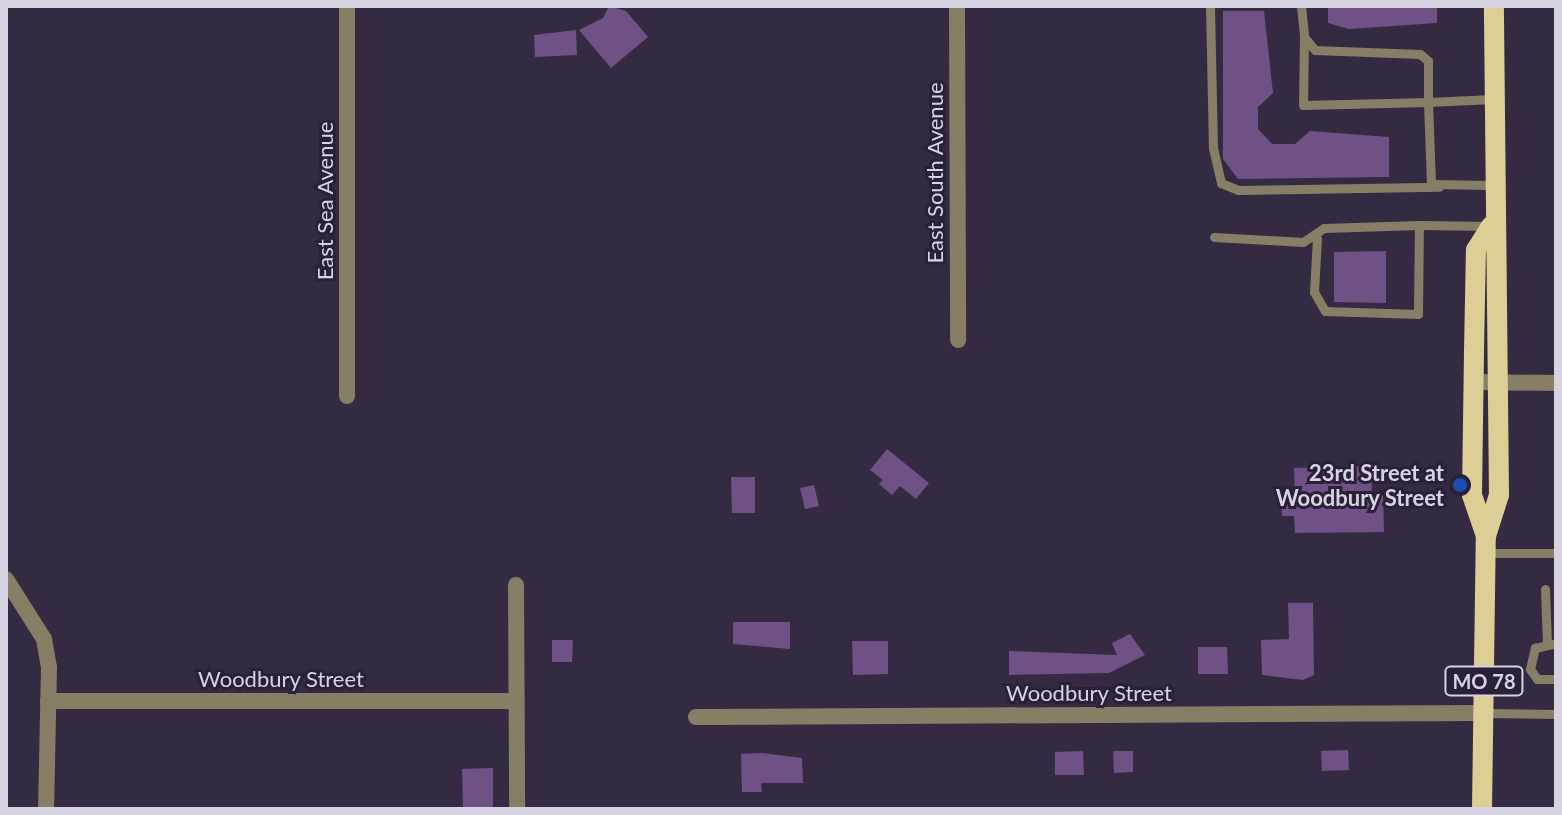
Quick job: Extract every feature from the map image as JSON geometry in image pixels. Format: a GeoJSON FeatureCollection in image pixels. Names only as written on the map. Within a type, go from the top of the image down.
{"type":"FeatureCollection","features":[{"type":"Feature","properties":{"kind":"main road","name":"MO 78"},"geometry":{"type":"LineString","coordinates":[[1482,809],[1486,545],[1499,495],[1501,251],[1491,226],[1494,6]]}},
{"type":"Feature","properties":{"kind":"main road","name":"MO 78"},"geometry":{"type":"LineString","coordinates":[[1486,545],[1472,495],[1476,250],[1491,226]]}},
{"type":"Feature","properties":{"kind":"street","name":"East Sea Avenue"},"geometry":{"type":"LineString","coordinates":[[347,6],[347,396]]}},
{"type":"Feature","properties":{"kind":"street","name":"East South Avenue"},"geometry":{"type":"LineString","coordinates":[[957,6],[958,340]]}},
{"type":"Feature","properties":{"kind":"street"},"geometry":{"type":"LineString","coordinates":[[1474,382],[1556,383]]}},
{"type":"Feature","properties":{"kind":"street"},"geometry":{"type":"LineString","coordinates":[[6,579],[44,639],[48,701],[46,809]]}},
{"type":"Feature","properties":{"kind":"street"},"geometry":{"type":"LineString","coordinates":[[516,585],[514,701],[517,809]]}},
{"type":"Feature","properties":{"kind":"street","name":"Woodbury Street"},"geometry":{"type":"LineString","coordinates":[[48,701],[514,701]]}},
{"type":"Feature","properties":{"kind":"street","name":"Woodbury Street"},"geometry":{"type":"LineString","coordinates":[[696,717],[1483,713]]}},
{"type":"Feature","properties":{"kind":"lane"},"geometry":{"type":"LineString","coordinates":[[1210,6],[1213,148],[1221,183],[1238,190],[1491,185]]}},
{"type":"Feature","properties":{"kind":"lane"},"geometry":{"type":"LineString","coordinates":[[1301,6],[1303,105],[1493,99]]}},
{"type":"Feature","properties":{"kind":"lane"},"geometry":{"type":"LineString","coordinates":[[1304,37],[1324,53],[1420,54],[1428,61],[1428,177],[1439,187]]}},
{"type":"Feature","properties":{"kind":"lane"},"geometry":{"type":"LineString","coordinates":[[1419,225],[1418,314],[1325,311],[1314,292],[1317,238],[1324,228],[1419,225],[1491,226]]}},
{"type":"Feature","properties":{"kind":"lane"},"geometry":{"type":"LineString","coordinates":[[1214,237],[1317,238]]}},
{"type":"Feature","properties":{"kind":"lane"},"geometry":{"type":"LineString","coordinates":[[1486,545],[1556,553]]}},
{"type":"Feature","properties":{"kind":"lane"},"geometry":{"type":"LineString","coordinates":[[1545,589],[1551,643],[1535,648],[1530,669],[1537,679],[1555,679]]}},
{"type":"Feature","properties":{"kind":"lane"},"geometry":{"type":"LineString","coordinates":[[1483,713],[1556,714]]}},
{"type":"Feature","properties":{"kind":"building"},"geometry":{"type":"Polygon","coordinates":[[[609,6],[626,11],[648,37],[611,68],[579,30],[603,18],[609,6]]]}},
{"type":"Feature","properties":{"kind":"building"},"geometry":{"type":"Polygon","coordinates":[[[1328,6],[1437,6],[1437,23],[1349,29],[1328,23],[1328,6]]]}},
{"type":"Feature","properties":{"kind":"building"},"geometry":{"type":"Polygon","coordinates":[[[1223,11],[1264,11],[1273,93],[1258,107],[1258,129],[1272,144],[1295,144],[1310,131],[1389,137],[1389,177],[1238,179],[1223,159],[1223,11]]]}},
{"type":"Feature","properties":{"kind":"building"},"geometry":{"type":"Polygon","coordinates":[[[576,30],[577,55],[535,57],[534,35],[576,30]]]}},
{"type":"Feature","properties":{"kind":"building"},"geometry":{"type":"Polygon","coordinates":[[[1386,251],[1386,303],[1334,302],[1334,252],[1386,251]]]}},
{"type":"Feature","properties":{"kind":"building"},"geometry":{"type":"Polygon","coordinates":[[[887,449],[929,483],[916,499],[900,486],[892,495],[879,484],[883,480],[870,470],[887,449]]]}},
{"type":"Feature","properties":{"kind":"building"},"geometry":{"type":"Polygon","coordinates":[[[1371,466],[1372,494],[1383,494],[1384,532],[1295,533],[1294,516],[1282,516],[1281,500],[1295,500],[1294,468],[1371,466]]]}},
{"type":"Feature","properties":{"kind":"building"},"geometry":{"type":"Polygon","coordinates":[[[731,477],[755,477],[755,513],[732,513],[731,477]]]}},
{"type":"Feature","properties":{"kind":"building"},"geometry":{"type":"Polygon","coordinates":[[[814,485],[819,506],[805,509],[800,488],[814,485]]]}},
{"type":"Feature","properties":{"kind":"building"},"geometry":{"type":"Polygon","coordinates":[[[1288,603],[1313,603],[1314,675],[1303,680],[1262,675],[1261,640],[1289,639],[1288,603]]]}},
{"type":"Feature","properties":{"kind":"building"},"geometry":{"type":"Polygon","coordinates":[[[733,622],[790,622],[790,649],[733,644],[733,622]]]}},
{"type":"Feature","properties":{"kind":"building"},"geometry":{"type":"Polygon","coordinates":[[[1130,634],[1145,655],[1109,673],[1009,675],[1009,651],[1117,655],[1112,643],[1130,634]]]}},
{"type":"Feature","properties":{"kind":"building"},"geometry":{"type":"Polygon","coordinates":[[[552,640],[573,640],[572,662],[552,662],[552,640]]]}},
{"type":"Feature","properties":{"kind":"building"},"geometry":{"type":"Polygon","coordinates":[[[852,641],[888,641],[888,674],[853,675],[852,641]]]}},
{"type":"Feature","properties":{"kind":"building"},"geometry":{"type":"Polygon","coordinates":[[[1198,647],[1227,647],[1228,674],[1198,674],[1198,647]]]}},
{"type":"Feature","properties":{"kind":"building"},"geometry":{"type":"Polygon","coordinates":[[[1348,750],[1349,770],[1322,771],[1321,751],[1348,750]]]}},
{"type":"Feature","properties":{"kind":"building"},"geometry":{"type":"Polygon","coordinates":[[[1083,751],[1084,775],[1055,775],[1055,752],[1083,751]]]}},
{"type":"Feature","properties":{"kind":"building"},"geometry":{"type":"Polygon","coordinates":[[[1113,751],[1133,751],[1133,772],[1114,773],[1113,751]]]}},
{"type":"Feature","properties":{"kind":"building"},"geometry":{"type":"Polygon","coordinates":[[[741,754],[802,758],[803,783],[761,783],[762,792],[742,792],[741,754]]]}},
{"type":"Feature","properties":{"kind":"building"},"geometry":{"type":"Polygon","coordinates":[[[493,768],[493,809],[463,809],[462,769],[493,768]]]}},
{"type":"Feature","properties":{"kind":"place","name":"23rd Street at Woodbury Street"},"geometry":{"type":"Point","coordinates":[1460,485]}}]}
